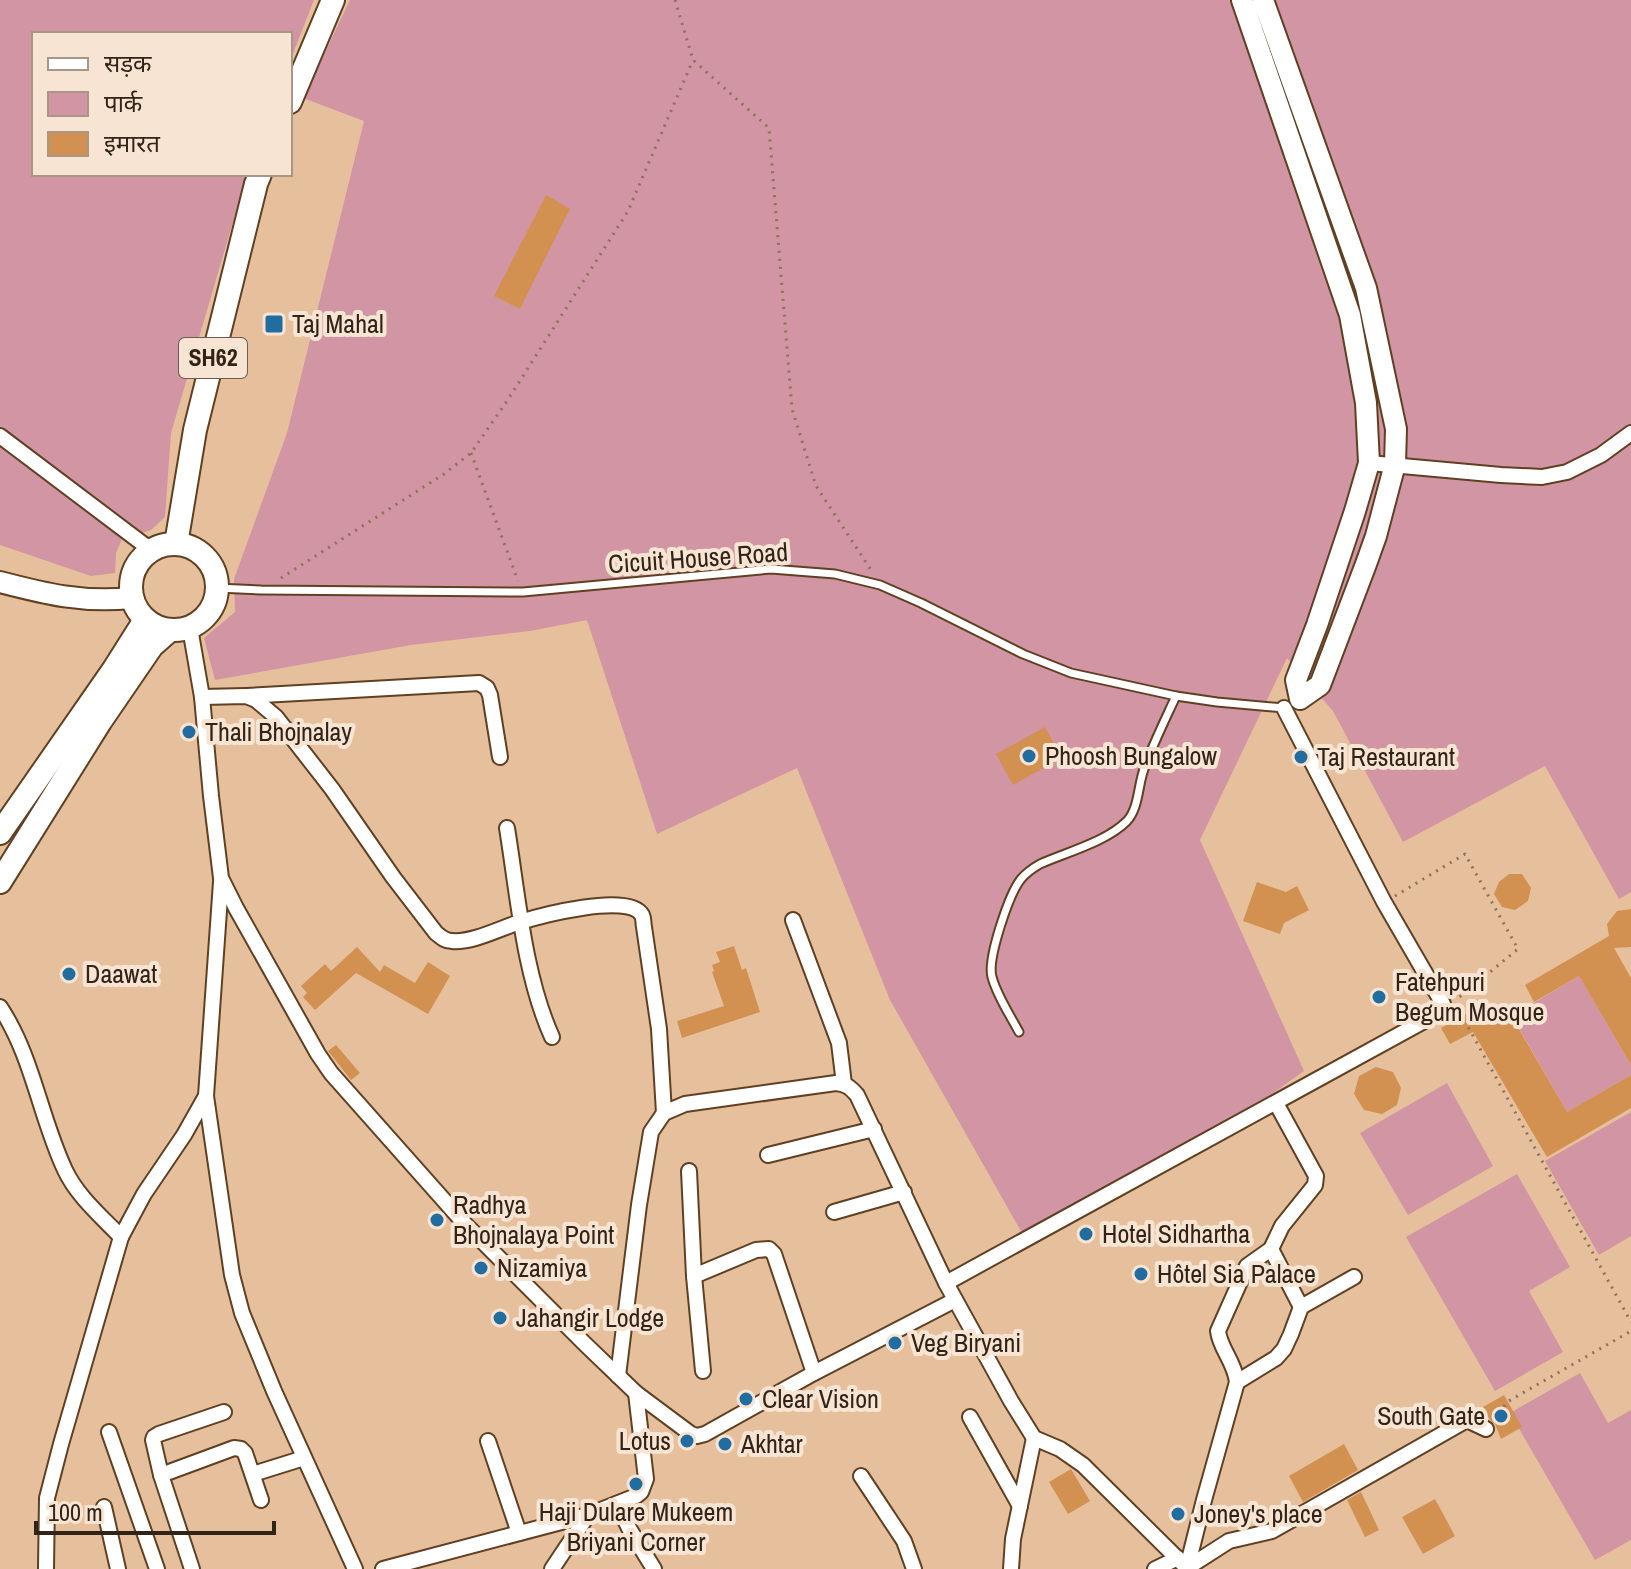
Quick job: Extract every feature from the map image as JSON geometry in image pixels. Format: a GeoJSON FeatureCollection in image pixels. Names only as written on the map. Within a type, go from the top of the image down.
{"type":"FeatureCollection","features":[{"type":"Feature","properties":{"kind":"main road"},"geometry":{"type":"LineString","coordinates":[[292,97],[333,0]]}},
{"type":"Feature","properties":{"kind":"main road","name":"SH62"},"geometry":{"type":"LineString","coordinates":[[176,544],[195,430],[259,176]]}},
{"type":"Feature","properties":{"kind":"main road"},"geometry":{"type":"LineString","coordinates":[[0,882],[152,646],[207,616],[216,598],[215,575],[200,553],[189,546],[163,545],[151,550],[135,566],[131,598],[145,620],[156,627],[180,629]]}},
{"type":"Feature","properties":{"kind":"main road"},"geometry":{"type":"LineString","coordinates":[[0,833],[145,620]]}},
{"type":"Feature","properties":{"kind":"street"},"geometry":{"type":"LineString","coordinates":[[946,1283],[1444,1010],[1384,902],[1292,704],[1296,680],[1369,463],[1366,403],[1350,315],[1242,0]]}},
{"type":"Feature","properties":{"kind":"street"},"geometry":{"type":"LineString","coordinates":[[1263,0],[1366,288],[1396,429],[1395,464],[1371,550],[1320,685],[1292,704]]}},
{"type":"Feature","properties":{"kind":"street"},"geometry":{"type":"LineString","coordinates":[[1369,463],[1542,477],[1567,472],[1601,455],[1631,433]]}},
{"type":"Feature","properties":{"kind":"street"},"geometry":{"type":"LineString","coordinates":[[0,436],[151,550]]}},
{"type":"Feature","properties":{"kind":"street"},"geometry":{"type":"LineString","coordinates":[[0,582],[57,597],[131,598]]}},
{"type":"Feature","properties":{"kind":"street"},"geometry":{"type":"LineString","coordinates":[[180,629],[202,697],[221,878],[206,1096],[237,1298],[304,1458],[355,1569]]}},
{"type":"Feature","properties":{"kind":"street"},"geometry":{"type":"LineString","coordinates":[[202,697],[479,683],[487,688],[490,695],[500,757]]}},
{"type":"Feature","properties":{"kind":"street"},"geometry":{"type":"LineString","coordinates":[[246,696],[256,700],[276,717],[332,789],[393,877],[444,940],[454,942],[468,939],[522,922],[581,909],[625,904],[635,908],[641,915],[659,1029],[664,1113]]}},
{"type":"Feature","properties":{"kind":"street"},"geometry":{"type":"LineString","coordinates":[[507,828],[535,990],[552,1037]]}},
{"type":"Feature","properties":{"kind":"street"},"geometry":{"type":"LineString","coordinates":[[221,878],[331,1073],[465,1224],[636,1393],[691,1434],[705,1434],[955,1300]]}},
{"type":"Feature","properties":{"kind":"street"},"geometry":{"type":"LineString","coordinates":[[793,920],[839,1043],[844,1084]]}},
{"type":"Feature","properties":{"kind":"street"},"geometry":{"type":"LineString","coordinates":[[0,1007],[27,1062],[69,1177],[121,1237]]}},
{"type":"Feature","properties":{"kind":"street"},"geometry":{"type":"LineString","coordinates":[[618,1376],[651,1132],[664,1113],[685,1104],[844,1084],[857,1095],[946,1283],[1034,1438],[1060,1449],[1083,1465],[1185,1565]]}},
{"type":"Feature","properties":{"kind":"street"},"geometry":{"type":"LineString","coordinates":[[46,1569],[47,1498],[121,1237],[144,1194],[206,1096]]}},
{"type":"Feature","properties":{"kind":"street"},"geometry":{"type":"LineString","coordinates":[[1185,1565],[1237,1382],[1236,1371],[1222,1346],[1218,1331],[1247,1266],[1271,1249],[1282,1226],[1315,1185],[1316,1176],[1276,1103]]}},
{"type":"Feature","properties":{"kind":"street"},"geometry":{"type":"LineString","coordinates":[[768,1155],[874,1129]]}},
{"type":"Feature","properties":{"kind":"street"},"geometry":{"type":"LineString","coordinates":[[689,1171],[703,1371]]}},
{"type":"Feature","properties":{"kind":"street"},"geometry":{"type":"LineString","coordinates":[[834,1212],[904,1192]]}},
{"type":"Feature","properties":{"kind":"street"},"geometry":{"type":"LineString","coordinates":[[694,1276],[756,1250],[769,1249],[774,1254],[814,1373]]}},
{"type":"Feature","properties":{"kind":"street"},"geometry":{"type":"LineString","coordinates":[[1271,1249],[1301,1307]]}},
{"type":"Feature","properties":{"kind":"street"},"geometry":{"type":"LineString","coordinates":[[1237,1382],[1276,1358],[1301,1307],[1354,1277]]}},
{"type":"Feature","properties":{"kind":"street"},"geometry":{"type":"LineString","coordinates":[[383,1569],[588,1515],[641,1492],[646,1479],[636,1393]]}},
{"type":"Feature","properties":{"kind":"street"},"geometry":{"type":"LineString","coordinates":[[192,1569],[161,1475],[153,1445],[154,1437],[224,1412]]}},
{"type":"Feature","properties":{"kind":"street"},"geometry":{"type":"LineString","coordinates":[[970,1417],[1020,1506]]}},
{"type":"Feature","properties":{"kind":"street"},"geometry":{"type":"LineString","coordinates":[[1155,1569],[1185,1565],[1229,1541],[1272,1531],[1467,1420],[1486,1429]]}},
{"type":"Feature","properties":{"kind":"street"},"geometry":{"type":"LineString","coordinates":[[109,1432],[157,1569]]}},
{"type":"Feature","properties":{"kind":"street"},"geometry":{"type":"LineString","coordinates":[[1011,1569],[1013,1539],[1034,1438]]}},
{"type":"Feature","properties":{"kind":"street"},"geometry":{"type":"LineString","coordinates":[[488,1441],[519,1533]]}},
{"type":"Feature","properties":{"kind":"street"},"geometry":{"type":"LineString","coordinates":[[161,1475],[234,1448],[241,1449],[261,1500]]}},
{"type":"Feature","properties":{"kind":"street"},"geometry":{"type":"LineString","coordinates":[[253,1474],[304,1458]]}},
{"type":"Feature","properties":{"kind":"street"},"geometry":{"type":"LineString","coordinates":[[861,1476],[904,1541],[914,1569]]}},
{"type":"Feature","properties":{"kind":"street"},"geometry":{"type":"LineString","coordinates":[[617,1504],[654,1569]]}},
{"type":"Feature","properties":{"kind":"street"},"geometry":{"type":"LineString","coordinates":[[104,1507],[118,1569]]}},
{"type":"Feature","properties":{"kind":"street"},"geometry":{"type":"LineString","coordinates":[[552,1569],[588,1515]]}},
{"type":"Feature","properties":{"kind":"lane","name":"Cicuit House Road"},"geometry":{"type":"LineString","coordinates":[[217,588],[523,592],[771,569],[835,574],[880,585],[1023,654],[1071,673],[1217,702],[1292,704]]}},
{"type":"Feature","properties":{"kind":"lane"},"geometry":{"type":"LineString","coordinates":[[1019,1032],[995,986],[990,964],[1018,884],[1029,871],[1101,838],[1129,818],[1143,773],[1176,696]]}},
{"type":"Feature","properties":{"kind":"path"},"geometry":{"type":"LineString","coordinates":[[675,0],[693,60],[769,128],[792,409],[816,486],[880,585]]}},
{"type":"Feature","properties":{"kind":"path"},"geometry":{"type":"LineString","coordinates":[[261,590],[444,474],[471,453],[628,211],[693,60]]}},
{"type":"Feature","properties":{"kind":"path"},"geometry":{"type":"LineString","coordinates":[[471,453],[523,592]]}},
{"type":"Feature","properties":{"kind":"path"},"geometry":{"type":"LineString","coordinates":[[1384,902],[1465,854],[1518,949],[1444,1010],[1467,1025],[1631,1322]]}},
{"type":"Feature","properties":{"kind":"path"},"geometry":{"type":"LineString","coordinates":[[1486,1429],[1493,1425],[1507,1402],[1631,1331]]}},
{"type":"Feature","properties":{"kind":"green space"},"geometry":{"type":"Polygon","coordinates":[[[0,0],[314,0],[292,56],[292,32],[32,32],[32,176],[246,176],[171,433],[165,517],[151,530],[122,539],[116,553],[115,573],[91,576],[0,545],[0,0]]]}},
{"type":"Feature","properties":{"kind":"green space"},"geometry":{"type":"Polygon","coordinates":[[[350,0],[1631,0],[1631,892],[1619,899],[1545,766],[1403,842],[1333,711],[1287,658],[1200,840],[1304,1071],[1269,1096],[1022,1233],[890,1000],[797,768],[657,834],[587,620],[530,631],[411,645],[215,680],[204,638],[235,612],[234,579],[287,433],[364,121],[303,98],[350,0]]]}},
{"type":"Feature","properties":{"kind":"green space"},"geometry":{"type":"Polygon","coordinates":[[[1579,976],[1631,1065],[1631,1075],[1567,1112],[1512,1016],[1579,976]]]}},
{"type":"Feature","properties":{"kind":"green space"},"geometry":{"type":"Polygon","coordinates":[[[1447,1083],[1493,1166],[1408,1215],[1360,1133],[1447,1083]]]}},
{"type":"Feature","properties":{"kind":"green space"},"geometry":{"type":"Polygon","coordinates":[[[1631,1112],[1631,1236],[1599,1255],[1545,1161],[1631,1112]]]}},
{"type":"Feature","properties":{"kind":"green space"},"geometry":{"type":"Polygon","coordinates":[[[1517,1174],[1570,1267],[1529,1291],[1563,1352],[1495,1391],[1406,1237],[1517,1174]]]}},
{"type":"Feature","properties":{"kind":"green space"},"geometry":{"type":"Polygon","coordinates":[[[1580,1373],[1608,1423],[1631,1410],[1631,1540],[1595,1560],[1510,1413],[1580,1373]]]}},
{"type":"Feature","properties":{"kind":"building"},"geometry":{"type":"Polygon","coordinates":[[[546,195],[570,209],[520,309],[494,296],[546,195]]]}},
{"type":"Feature","properties":{"kind":"building","name":"Phoosh Bungalow"},"geometry":{"type":"Polygon","coordinates":[[[1045,727],[1062,758],[1013,785],[996,754],[1045,727]]]}},
{"type":"Feature","properties":{"kind":"building"},"geometry":{"type":"Polygon","coordinates":[[[1509,874],[1522,874],[1531,888],[1528,901],[1515,910],[1502,907],[1494,894],[1499,882],[1509,874]]]}},
{"type":"Feature","properties":{"kind":"building"},"geometry":{"type":"Polygon","coordinates":[[[1257,882],[1286,892],[1297,886],[1309,910],[1284,923],[1280,934],[1243,921],[1257,882]]]}},
{"type":"Feature","properties":{"kind":"building"},"geometry":{"type":"Polygon","coordinates":[[[1631,909],[1631,947],[1614,948],[1631,978],[1631,1065],[1579,976],[1534,1002],[1525,985],[1609,936],[1607,924],[1617,911],[1631,909]]]}},
{"type":"Feature","properties":{"kind":"building"},"geometry":{"type":"Polygon","coordinates":[[[734,946],[742,970],[746,968],[760,1012],[682,1038],[677,1021],[724,1006],[712,965],[720,962],[716,952],[734,946]]]}},
{"type":"Feature","properties":{"kind":"building"},"geometry":{"type":"Polygon","coordinates":[[[357,947],[380,972],[384,965],[415,983],[428,962],[450,976],[428,1014],[356,973],[315,1010],[303,997],[307,993],[301,986],[325,964],[331,971],[357,947]]]}},
{"type":"Feature","properties":{"kind":"building"},"geometry":{"type":"Polygon","coordinates":[[[1477,1008],[1487,1025],[1509,1012],[1567,1112],[1631,1075],[1631,1108],[1547,1157],[1473,1032],[1450,1044],[1441,1028],[1477,1008]]]}},
{"type":"Feature","properties":{"kind":"building"},"geometry":{"type":"Polygon","coordinates":[[[336,1045],[360,1073],[351,1080],[328,1051],[336,1045]]]}},
{"type":"Feature","properties":{"kind":"building"},"geometry":{"type":"Polygon","coordinates":[[[1376,1067],[1393,1072],[1401,1088],[1397,1105],[1382,1114],[1364,1110],[1354,1094],[1359,1076],[1376,1067]]]}},
{"type":"Feature","properties":{"kind":"building","name":"South Gate"},"geometry":{"type":"Polygon","coordinates":[[[1504,1395],[1522,1427],[1501,1439],[1483,1407],[1504,1395]]]}},
{"type":"Feature","properties":{"kind":"building"},"geometry":{"type":"Polygon","coordinates":[[[1344,1444],[1358,1470],[1303,1502],[1289,1476],[1344,1444]]]}},
{"type":"Feature","properties":{"kind":"building"},"geometry":{"type":"Polygon","coordinates":[[[1071,1469],[1090,1501],[1068,1514],[1049,1482],[1071,1469]]]}},
{"type":"Feature","properties":{"kind":"building"},"geometry":{"type":"Polygon","coordinates":[[[1361,1492],[1379,1530],[1365,1537],[1347,1500],[1361,1492]]]}},
{"type":"Feature","properties":{"kind":"building"},"geometry":{"type":"Polygon","coordinates":[[[1435,1499],[1455,1536],[1423,1554],[1402,1517],[1435,1499]]]}},
{"type":"Feature","properties":{"kind":"place","name":"Taj Mahal"},"geometry":{"type":"Point","coordinates":[274,324]}},
{"type":"Feature","properties":{"kind":"place","name":"Thali Bhojnalay"},"geometry":{"type":"Point","coordinates":[189,732]}},
{"type":"Feature","properties":{"kind":"place","name":"Phoosh Bungalow"},"geometry":{"type":"Point","coordinates":[1029,756]}},
{"type":"Feature","properties":{"kind":"place","name":"Taj Restaurant"},"geometry":{"type":"Point","coordinates":[1301,757]}},
{"type":"Feature","properties":{"kind":"place","name":"Daawat"},"geometry":{"type":"Point","coordinates":[69,974]}},
{"type":"Feature","properties":{"kind":"place","name":"Fatehpuri Begum Mosque"},"geometry":{"type":"Point","coordinates":[1379,997]}},
{"type":"Feature","properties":{"kind":"place","name":"Radhya Bhojnalaya Point"},"geometry":{"type":"Point","coordinates":[437,1220]}},
{"type":"Feature","properties":{"kind":"place","name":"Hotel Sidhartha"},"geometry":{"type":"Point","coordinates":[1086,1234]}},
{"type":"Feature","properties":{"kind":"place","name":"Nizamiya"},"geometry":{"type":"Point","coordinates":[481,1268]}},
{"type":"Feature","properties":{"kind":"place","name":"Hôtel Sia Palace"},"geometry":{"type":"Point","coordinates":[1141,1274]}},
{"type":"Feature","properties":{"kind":"place","name":"Jahangir Lodge"},"geometry":{"type":"Point","coordinates":[500,1318]}},
{"type":"Feature","properties":{"kind":"place","name":"Veg Biryani"},"geometry":{"type":"Point","coordinates":[895,1343]}},
{"type":"Feature","properties":{"kind":"place","name":"Clear Vision"},"geometry":{"type":"Point","coordinates":[746,1399]}},
{"type":"Feature","properties":{"kind":"place","name":"South Gate"},"geometry":{"type":"Point","coordinates":[1501,1416]}},
{"type":"Feature","properties":{"kind":"place","name":"Lotus"},"geometry":{"type":"Point","coordinates":[687,1441]}},
{"type":"Feature","properties":{"kind":"place","name":"Akhtar"},"geometry":{"type":"Point","coordinates":[725,1444]}},
{"type":"Feature","properties":{"kind":"place","name":"Haji Dulare Mukeem Briyani Corner"},"geometry":{"type":"Point","coordinates":[636,1484]}},
{"type":"Feature","properties":{"kind":"place","name":"Joney's place"},"geometry":{"type":"Point","coordinates":[1178,1514]}}]}
